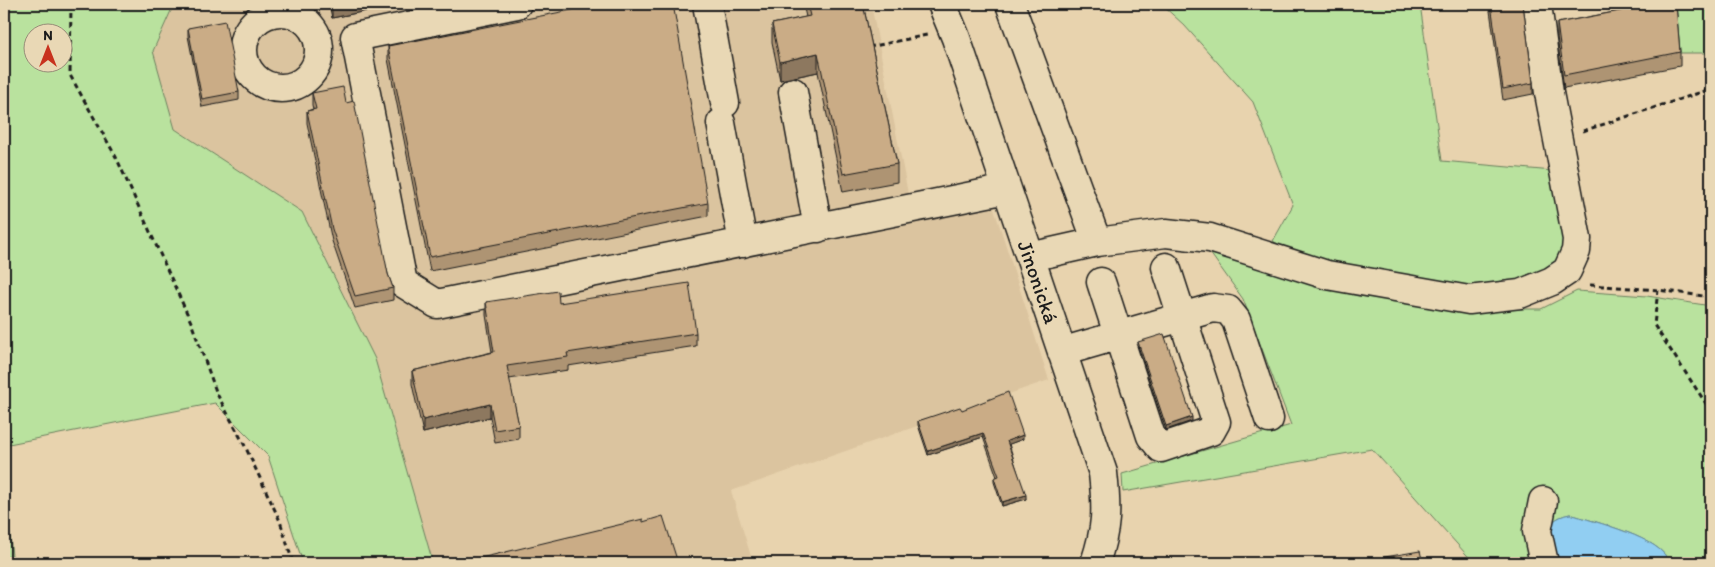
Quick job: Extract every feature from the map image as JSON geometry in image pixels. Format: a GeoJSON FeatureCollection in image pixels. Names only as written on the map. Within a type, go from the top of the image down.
{"type":"FeatureCollection","features":[{"type":"Feature","properties":{"kind":"street"},"geometry":{"type":"LineString","coordinates":[[312,4],[320,44],[517,4]]}},
{"type":"Feature","properties":{"kind":"street"},"geometry":{"type":"LineString","coordinates":[[707,4],[743,243]]}},
{"type":"Feature","properties":{"kind":"street","name":"Jinonická"},"geometry":{"type":"LineString","coordinates":[[942,4],[956,38],[1103,472],[1106,501],[1105,525],[1094,563]]}},
{"type":"Feature","properties":{"kind":"street"},"geometry":{"type":"LineString","coordinates":[[1010,4],[1097,242]]}},
{"type":"Feature","properties":{"kind":"street"},"geometry":{"type":"LineString","coordinates":[[1030,257],[1097,242],[1166,233],[1210,238],[1327,275],[1469,300],[1520,294],[1552,281],[1567,271],[1576,251],[1577,238],[1549,93],[1541,4]]}},
{"type":"Feature","properties":{"kind":"street"},"geometry":{"type":"LineString","coordinates":[[355,37],[403,283],[437,304],[1007,189]]}},
{"type":"Feature","properties":{"kind":"street"},"geometry":{"type":"LineString","coordinates":[[793,92],[818,228]]}},
{"type":"Feature","properties":{"kind":"street"},"geometry":{"type":"LineString","coordinates":[[1101,282],[1151,436],[1161,448],[1211,431],[1216,422],[1166,267]]}},
{"type":"Feature","properties":{"kind":"street"},"geometry":{"type":"LineString","coordinates":[[1062,353],[1182,316],[1213,308],[1228,310],[1236,320],[1269,419]]}},
{"type":"Feature","properties":{"kind":"street"},"geometry":{"type":"LineString","coordinates":[[1543,501],[1537,531],[1544,563]]}},
{"type":"Feature","properties":{"kind":"path"},"geometry":{"type":"LineString","coordinates":[[71,4],[70,76],[116,157],[191,322],[217,394],[280,521],[293,563]]}},
{"type":"Feature","properties":{"kind":"path"},"geometry":{"type":"LineString","coordinates":[[868,47],[936,33]]}},
{"type":"Feature","properties":{"kind":"path"},"geometry":{"type":"LineString","coordinates":[[1558,138],[1711,89]]}},
{"type":"Feature","properties":{"kind":"path"},"geometry":{"type":"LineString","coordinates":[[1567,271],[1584,284],[1658,290],[1711,297]]}},
{"type":"Feature","properties":{"kind":"path"},"geometry":{"type":"LineString","coordinates":[[1658,290],[1654,325],[1711,411]]}},
{"type":"Feature","properties":{"kind":"shaded area"},"geometry":{"type":"Polygon","coordinates":[[[174,4],[871,4],[911,209],[989,193],[1049,380],[731,491],[753,563],[433,563],[375,359],[302,212],[175,129],[153,51],[174,4]]]}},
{"type":"Feature","properties":{"kind":"green space"},"geometry":{"type":"Polygon","coordinates":[[[4,4],[174,4],[153,51],[175,129],[302,212],[375,359],[433,563],[303,563],[268,456],[215,403],[4,445],[4,4]]]}},
{"type":"Feature","properties":{"kind":"green space"},"geometry":{"type":"Polygon","coordinates":[[[1161,4],[1420,4],[1442,161],[1553,171],[1569,236],[1561,265],[1520,287],[1469,291],[1315,267],[1273,241],[1293,205],[1253,102],[1184,25],[1161,4]]]}},
{"type":"Feature","properties":{"kind":"green space"},"geometry":{"type":"Polygon","coordinates":[[[1675,4],[1711,4],[1711,53],[1679,53],[1675,4]]]}},
{"type":"Feature","properties":{"kind":"green space"},"geometry":{"type":"Polygon","coordinates":[[[1208,250],[1309,284],[1358,296],[1472,309],[1541,309],[1577,291],[1647,296],[1711,306],[1711,563],[1669,563],[1664,554],[1655,546],[1642,539],[1611,526],[1570,514],[1560,517],[1550,527],[1550,540],[1559,563],[1474,563],[1372,449],[1123,492],[1122,474],[1291,425],[1243,299],[1208,250]]]}},
{"type":"Feature","properties":{"kind":"green space"},"geometry":{"type":"Polygon","coordinates":[[[4,477],[12,556],[4,558],[4,477]]]}},
{"type":"Feature","properties":{"kind":"water"},"geometry":{"type":"Polygon","coordinates":[[[1570,514],[1611,526],[1642,539],[1655,546],[1664,554],[1669,563],[1559,563],[1550,540],[1550,527],[1560,517],[1570,514]]]}},
{"type":"Feature","properties":{"kind":"building"},"geometry":{"type":"Polygon","coordinates":[[[331,4],[350,4],[332,8],[331,4]]]}},
{"type":"Feature","properties":{"kind":"building"},"geometry":{"type":"Polygon","coordinates":[[[602,4],[673,4],[708,203],[430,257],[388,46],[602,4]]]}},
{"type":"Feature","properties":{"kind":"building"},"geometry":{"type":"Polygon","coordinates":[[[807,4],[863,4],[897,164],[843,174],[818,53],[780,62],[772,24],[810,16],[807,4]]]}},
{"type":"Feature","properties":{"kind":"building"},"geometry":{"type":"Polygon","coordinates":[[[1491,4],[1523,4],[1533,83],[1503,89],[1491,4]]]}},
{"type":"Feature","properties":{"kind":"building"},"geometry":{"type":"Polygon","coordinates":[[[1646,4],[1676,4],[1680,52],[1564,75],[1557,23],[1646,6],[1646,4]]]}},
{"type":"Feature","properties":{"kind":"building"},"geometry":{"type":"Polygon","coordinates":[[[225,21],[239,92],[202,99],[188,28],[225,21]]]}},
{"type":"Feature","properties":{"kind":"building"},"geometry":{"type":"Polygon","coordinates":[[[343,87],[346,103],[354,101],[388,274],[393,288],[355,296],[332,229],[307,111],[316,109],[312,93],[343,87]]]}},
{"type":"Feature","properties":{"kind":"building"},"geometry":{"type":"Polygon","coordinates":[[[689,283],[696,333],[567,353],[568,357],[507,366],[519,426],[495,430],[490,404],[423,420],[412,371],[494,352],[486,302],[558,291],[559,303],[689,283]]]}},
{"type":"Feature","properties":{"kind":"building"},"geometry":{"type":"Polygon","coordinates":[[[1164,334],[1192,417],[1166,426],[1138,342],[1164,334]]]}},
{"type":"Feature","properties":{"kind":"building"},"geometry":{"type":"Polygon","coordinates":[[[1008,392],[1023,435],[1007,441],[1026,495],[1002,502],[994,478],[999,476],[983,433],[928,451],[918,421],[960,407],[962,410],[1008,392]]]}},
{"type":"Feature","properties":{"kind":"building"},"geometry":{"type":"Polygon","coordinates":[[[663,516],[678,563],[460,563],[643,519],[643,522],[663,516]]]}},
{"type":"Feature","properties":{"kind":"building"},"geometry":{"type":"Polygon","coordinates":[[[1420,551],[1423,563],[1350,563],[1420,551]]]}}]}
